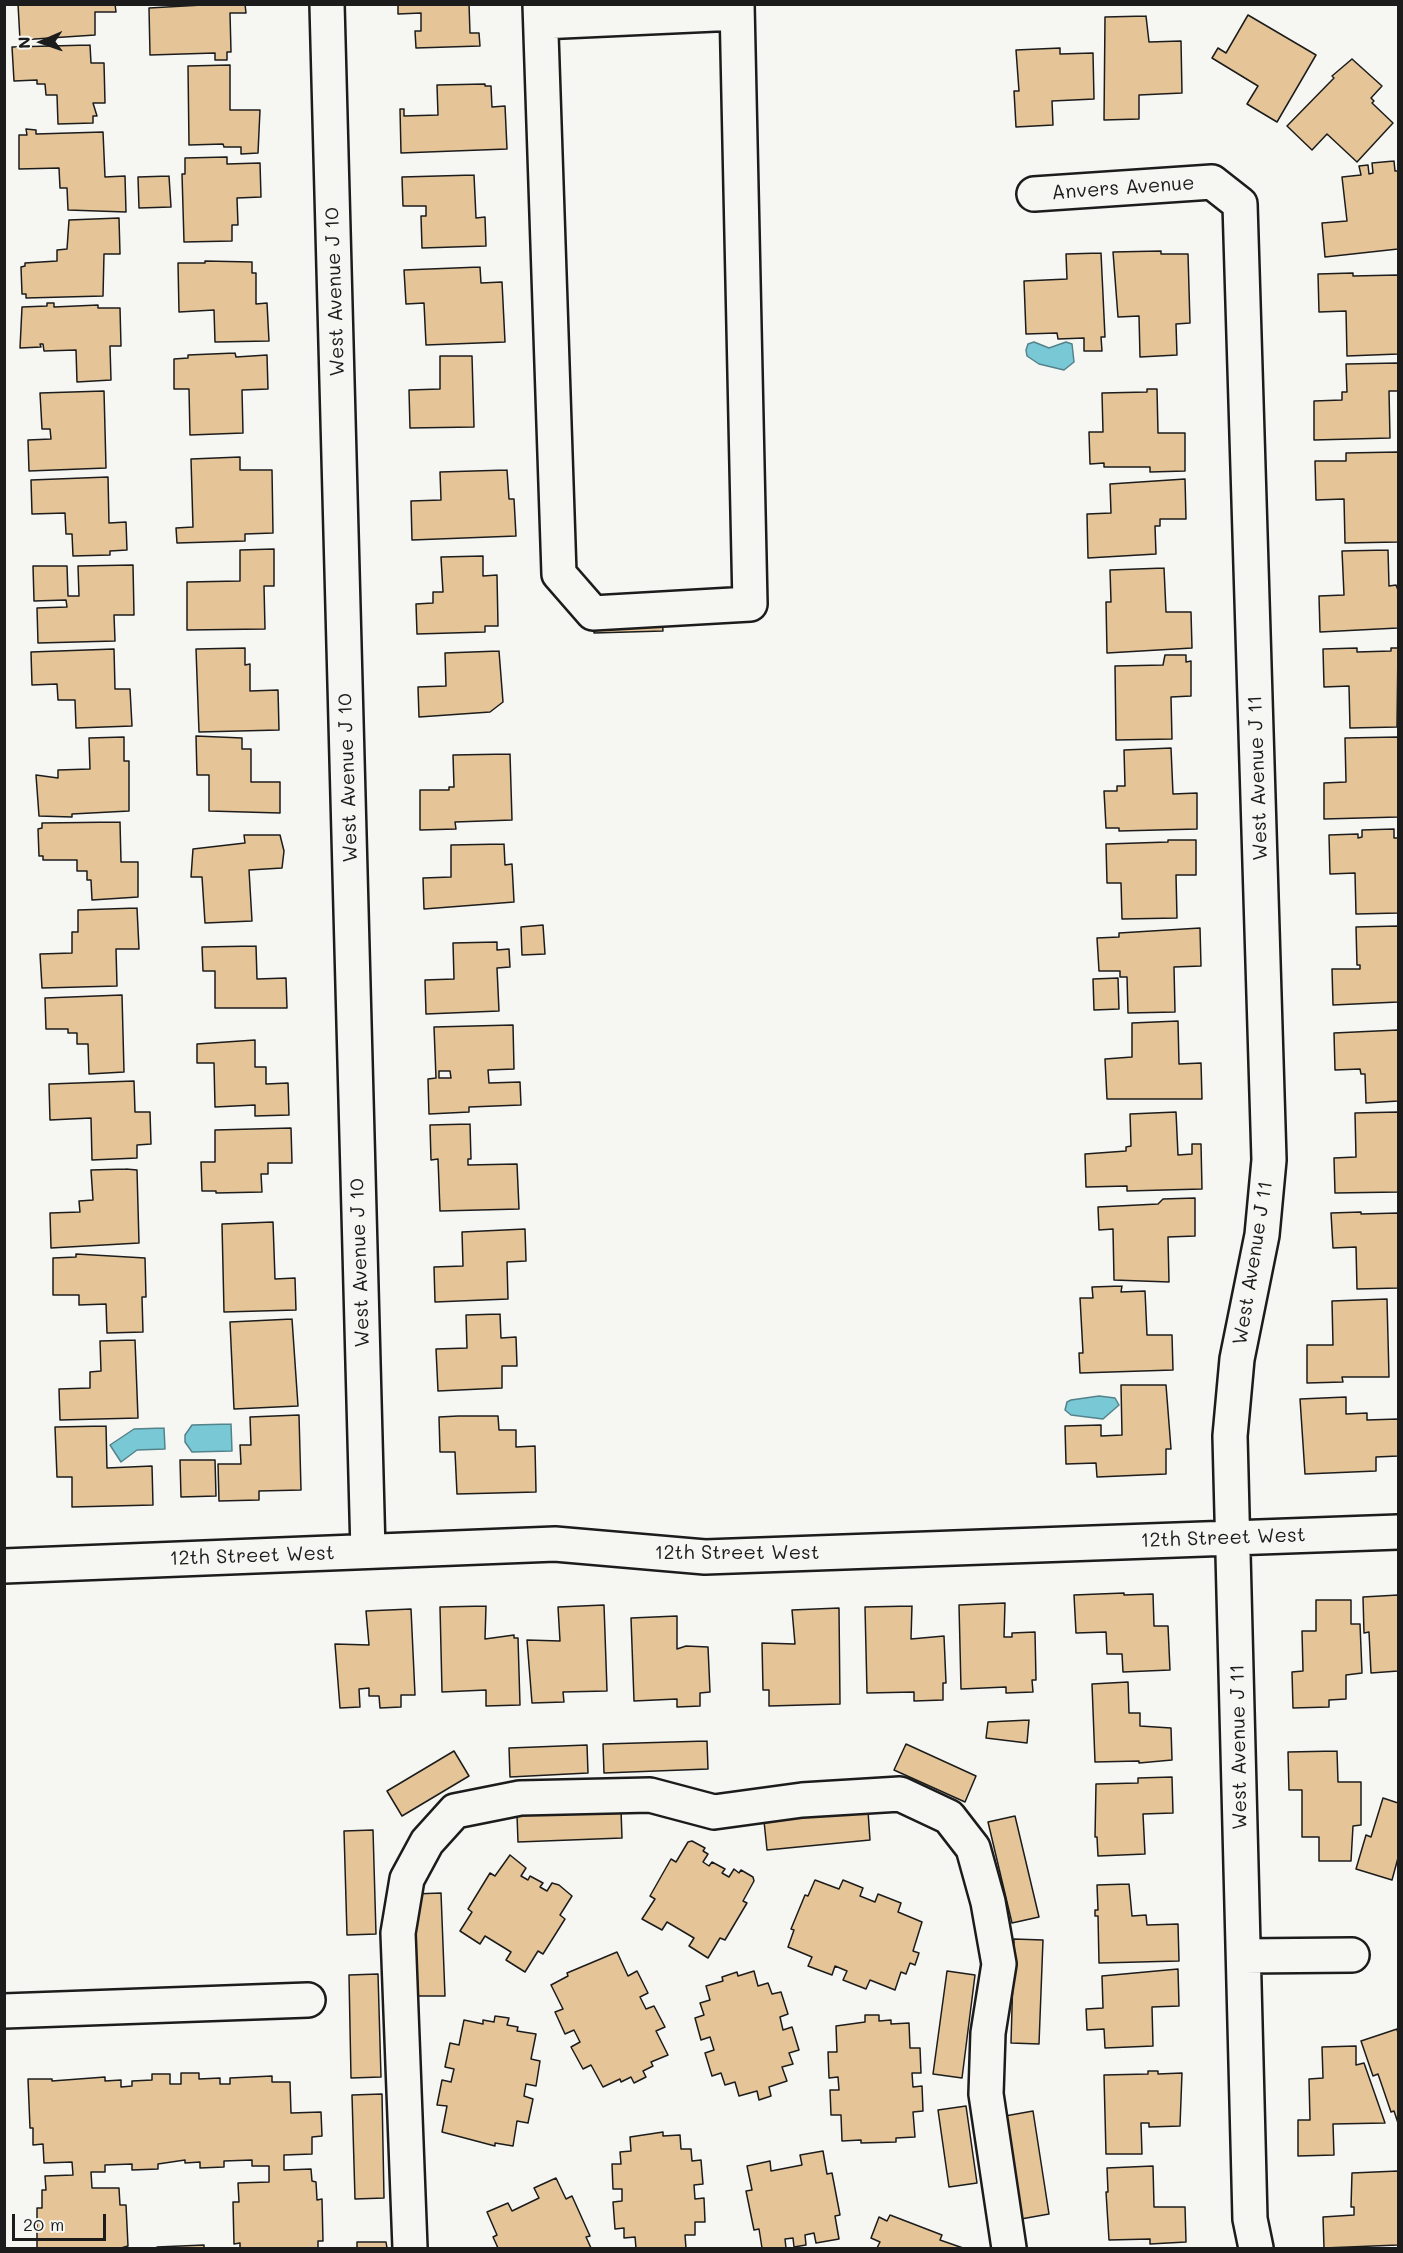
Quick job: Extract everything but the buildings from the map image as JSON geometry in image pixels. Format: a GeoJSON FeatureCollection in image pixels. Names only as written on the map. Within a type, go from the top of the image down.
{"type":"FeatureCollection","features":[{"type":"Feature","properties":{"kind":"street","name":"West Avenue J 10"},"geometry":{"type":"LineString","coordinates":[[327,4],[368,1551]]}},
{"type":"Feature","properties":{"kind":"street"},"geometry":{"type":"LineString","coordinates":[[737,9],[750,604],[593,613],[559,574],[540,13],[737,9]]}},
{"type":"Feature","properties":{"kind":"street","name":"Anvers Avenue"},"geometry":{"type":"LineString","coordinates":[[1034,194],[1212,182],[1240,204]]}},
{"type":"Feature","properties":{"kind":"street","name":"West Avenue J 11"},"geometry":{"type":"LineString","coordinates":[[1240,204],[1269,1160],[1262,1235],[1237,1359],[1230,1436],[1250,2220],[1256,2248]]}},
{"type":"Feature","properties":{"kind":"street","name":"12th Street West"},"geometry":{"type":"LineString","coordinates":[[4,1566],[555,1544],[705,1557],[1398,1532]]}},
{"type":"Feature","properties":{"kind":"street"},"geometry":{"type":"LineString","coordinates":[[410,2248],[398,1933],[407,1879],[427,1842],[455,1811],[520,1798],[650,1795],[714,1812],[802,1800],[900,1794],[949,1817],[973,1848],[988,1902],[999,1964],[988,2033],[986,2094],[1010,2248]]}},
{"type":"Feature","properties":{"kind":"street"},"geometry":{"type":"LineString","coordinates":[[1244,1956],[1352,1955]]}},
{"type":"Feature","properties":{"kind":"street"},"geometry":{"type":"LineString","coordinates":[[4,2011],[308,2000]]}},
{"type":"Feature","properties":{"kind":"water"},"geometry":{"type":"Polygon","coordinates":[[[1034,342],[1049,348],[1066,342],[1072,344],[1074,362],[1064,370],[1039,364],[1027,356],[1028,344],[1034,342]]]}},
{"type":"Feature","properties":{"kind":"water"},"geometry":{"type":"Polygon","coordinates":[[[1099,1396],[1115,1398],[1119,1405],[1103,1419],[1071,1415],[1065,1410],[1067,1402],[1071,1400],[1099,1396]]]}},
{"type":"Feature","properties":{"kind":"water"},"geometry":{"type":"Polygon","coordinates":[[[231,1424],[232,1451],[192,1452],[185,1442],[185,1435],[192,1425],[231,1424]]]}},
{"type":"Feature","properties":{"kind":"water"},"geometry":{"type":"Polygon","coordinates":[[[164,1428],[165,1449],[137,1450],[121,1462],[110,1445],[134,1429],[164,1428]]]}}]}
